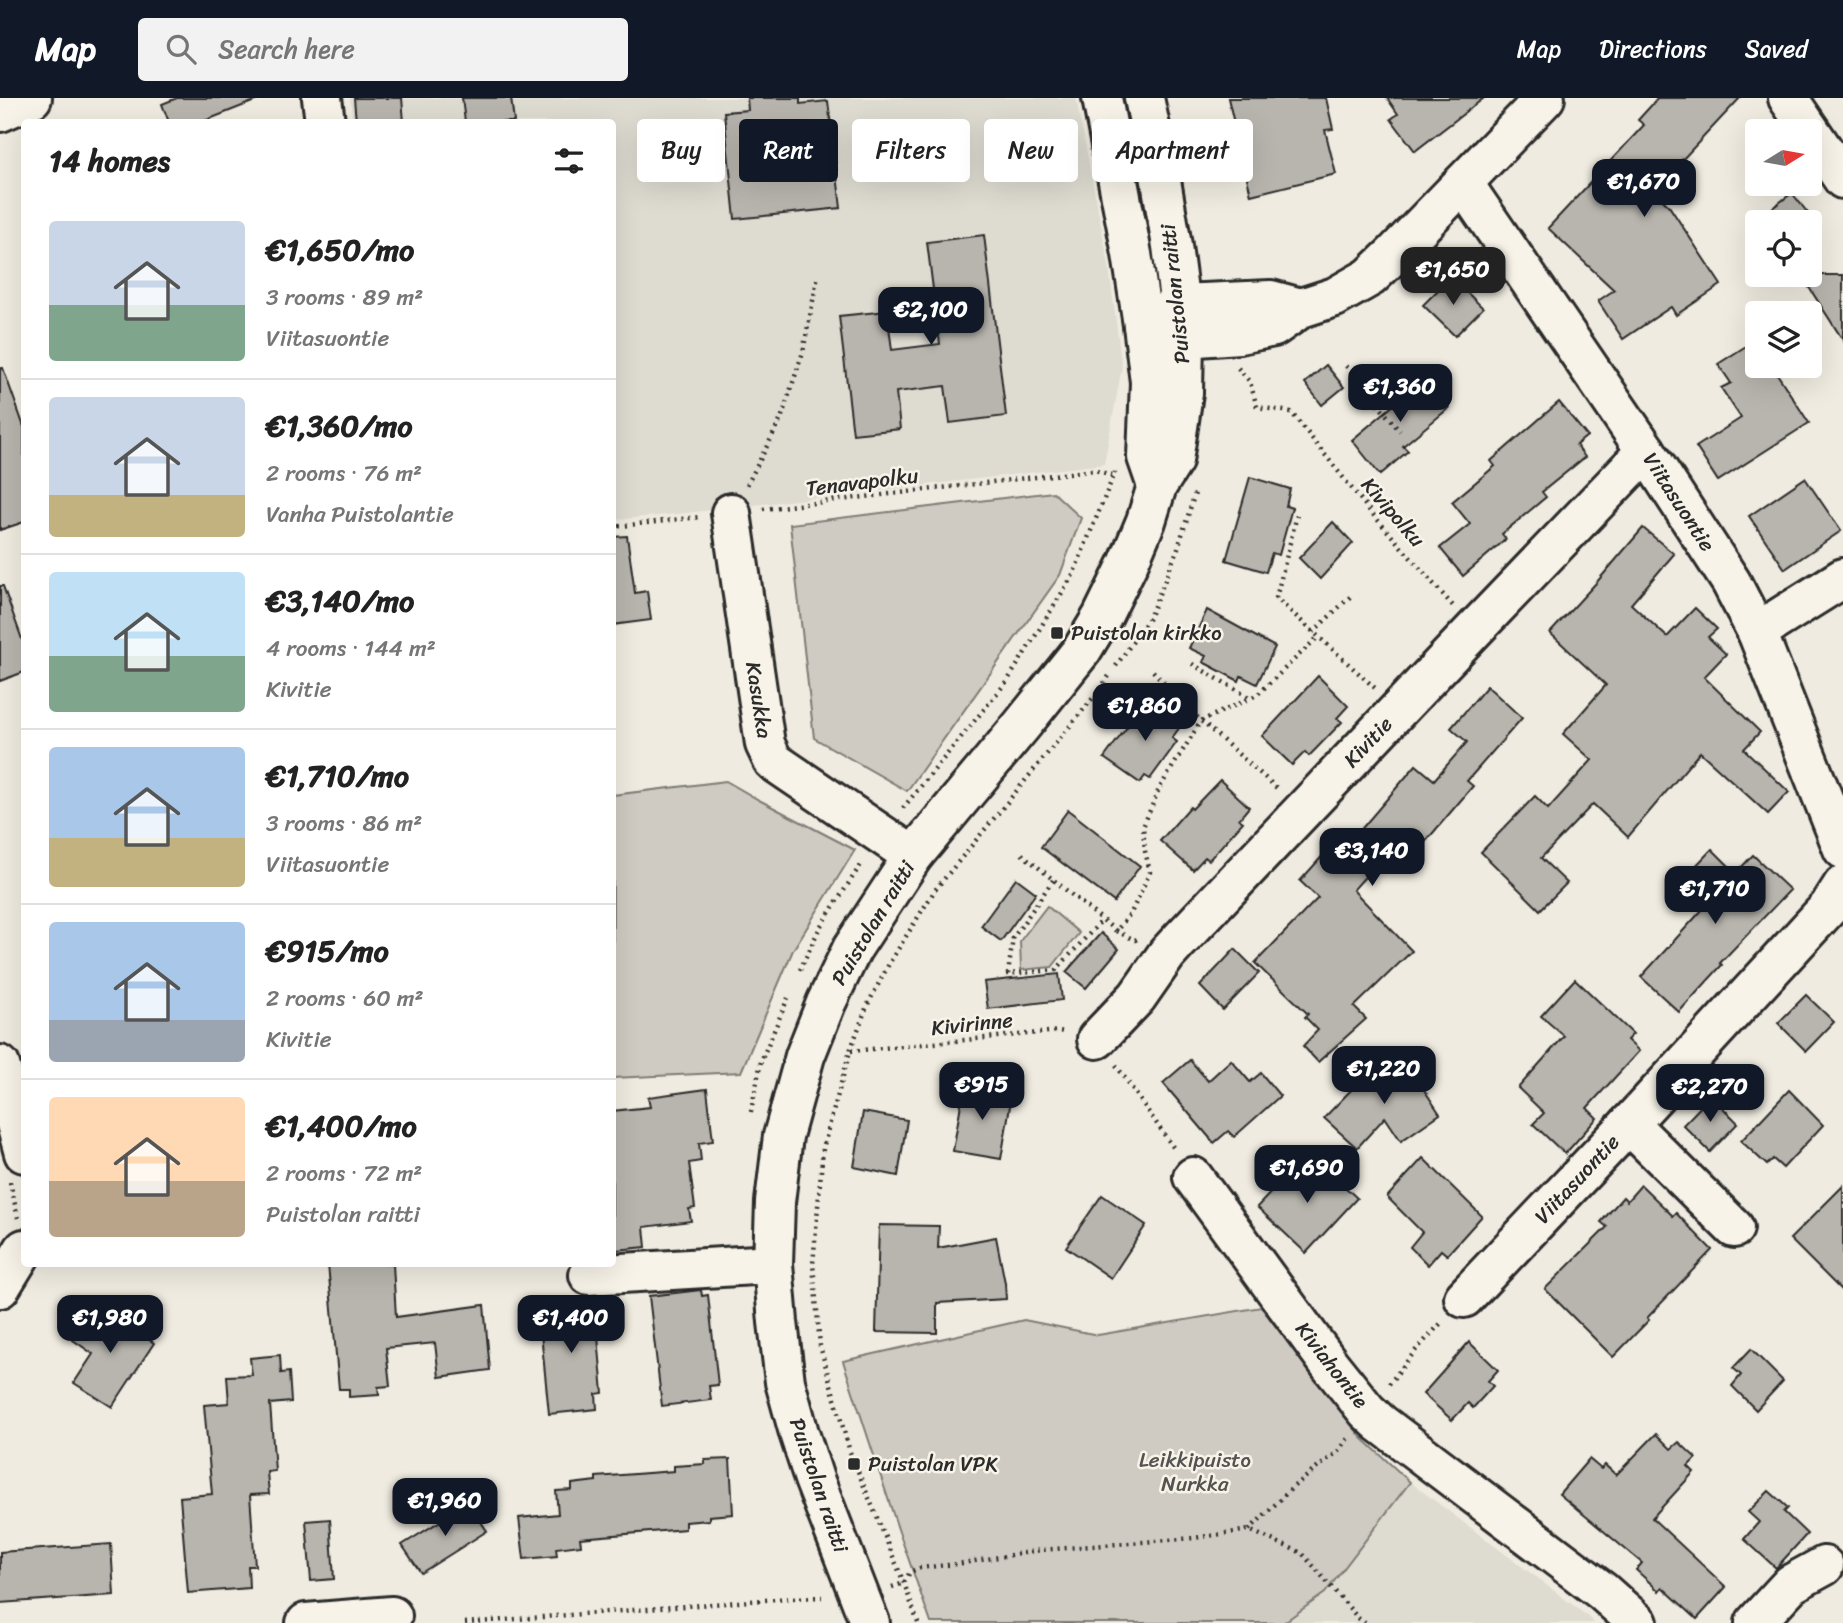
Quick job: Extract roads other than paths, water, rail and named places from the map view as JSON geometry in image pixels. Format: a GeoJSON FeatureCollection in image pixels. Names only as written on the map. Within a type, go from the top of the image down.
{"type":"FeatureCollection","features":[{"type":"Feature","properties":{"kind":"street"},"geometry":{"type":"LineString","coordinates":[[0,112],[32,98]]}},
{"type":"Feature","properties":{"kind":"street"},"geometry":{"type":"LineString","coordinates":[[322,98],[325,119]]}},
{"type":"Feature","properties":{"kind":"street","name":"Puistolan raitti"},"geometry":{"type":"LineString","coordinates":[[1102,98],[1143,325],[1150,382],[1147,457],[1157,486]]}},
{"type":"Feature","properties":{"kind":"street","name":"Puistolan raitti"},"geometry":{"type":"LineString","coordinates":[[870,1623],[814,1479],[785,1381],[774,1264],[775,1202],[783,1136],[805,1056],[852,949],[913,856],[1082,650],[1128,564],[1157,486],[1173,461],[1183,393],[1182,321],[1159,169],[1144,98]]}},
{"type":"Feature","properties":{"kind":"street"},"geometry":{"type":"LineString","coordinates":[[1143,325],[1182,321],[1239,334],[1274,327],[1301,308],[1335,297],[1370,277],[1393,256],[1545,98]]}},
{"type":"Feature","properties":{"kind":"street"},"geometry":{"type":"LineString","coordinates":[[1788,98],[1843,178]]}},
{"type":"Feature","properties":{"kind":"street","name":"Viitasuontie"},"geometry":{"type":"LineString","coordinates":[[1463,183],[1646,451],[1731,582],[1756,632],[1843,849]]}},
{"type":"Feature","properties":{"kind":"street","name":"Kivitie"},"geometry":{"type":"LineString","coordinates":[[1097,1039],[1137,997],[1167,954],[1646,451]]}},
{"type":"Feature","properties":{"kind":"street","name":"Kasukka"},"geometry":{"type":"LineString","coordinates":[[731,513],[765,744],[773,761],[913,856]]}},
{"type":"Feature","properties":{"kind":"street"},"geometry":{"type":"LineString","coordinates":[[1756,632],[1843,578]]}},
{"type":"Feature","properties":{"kind":"street","name":"Viitasuontie"},"geometry":{"type":"LineString","coordinates":[[1465,1298],[1829,906],[1843,885]]}},
{"type":"Feature","properties":{"kind":"street"},"geometry":{"type":"LineString","coordinates":[[0,1065],[17,1164]]}},
{"type":"Feature","properties":{"kind":"street"},"geometry":{"type":"LineString","coordinates":[[1629,1124],[1734,1228]]}},
{"type":"Feature","properties":{"kind":"street","name":"Kiviahontie"},"geometry":{"type":"LineString","coordinates":[[1193,1177],[1329,1365],[1367,1411],[1602,1591],[1638,1623]]}},
{"type":"Feature","properties":{"kind":"street"},"geometry":{"type":"LineString","coordinates":[[0,1288],[21,1238]]}},
{"type":"Feature","properties":{"kind":"street"},"geometry":{"type":"LineString","coordinates":[[589,1275],[774,1264]]}},
{"type":"Feature","properties":{"kind":"street"},"geometry":{"type":"LineString","coordinates":[[1755,1623],[1791,1584],[1824,1566]]}},
{"type":"Feature","properties":{"kind":"street"},"geometry":{"type":"LineString","coordinates":[[306,1623],[392,1616]]}},
{"type":"Feature","properties":{"kind":"place","name":"Puistolan kirkko"},"geometry":{"type":"Point","coordinates":[1057,633]}},
{"type":"Feature","properties":{"kind":"place","name":"Puistolan VPK"},"geometry":{"type":"Point","coordinates":[854,1464]}},
{"type":"Feature","properties":{"kind":"park label","name":"Leikkipuisto Nurkka"},"geometry":{"type":"Point","coordinates":[1195,1472]}}]}
